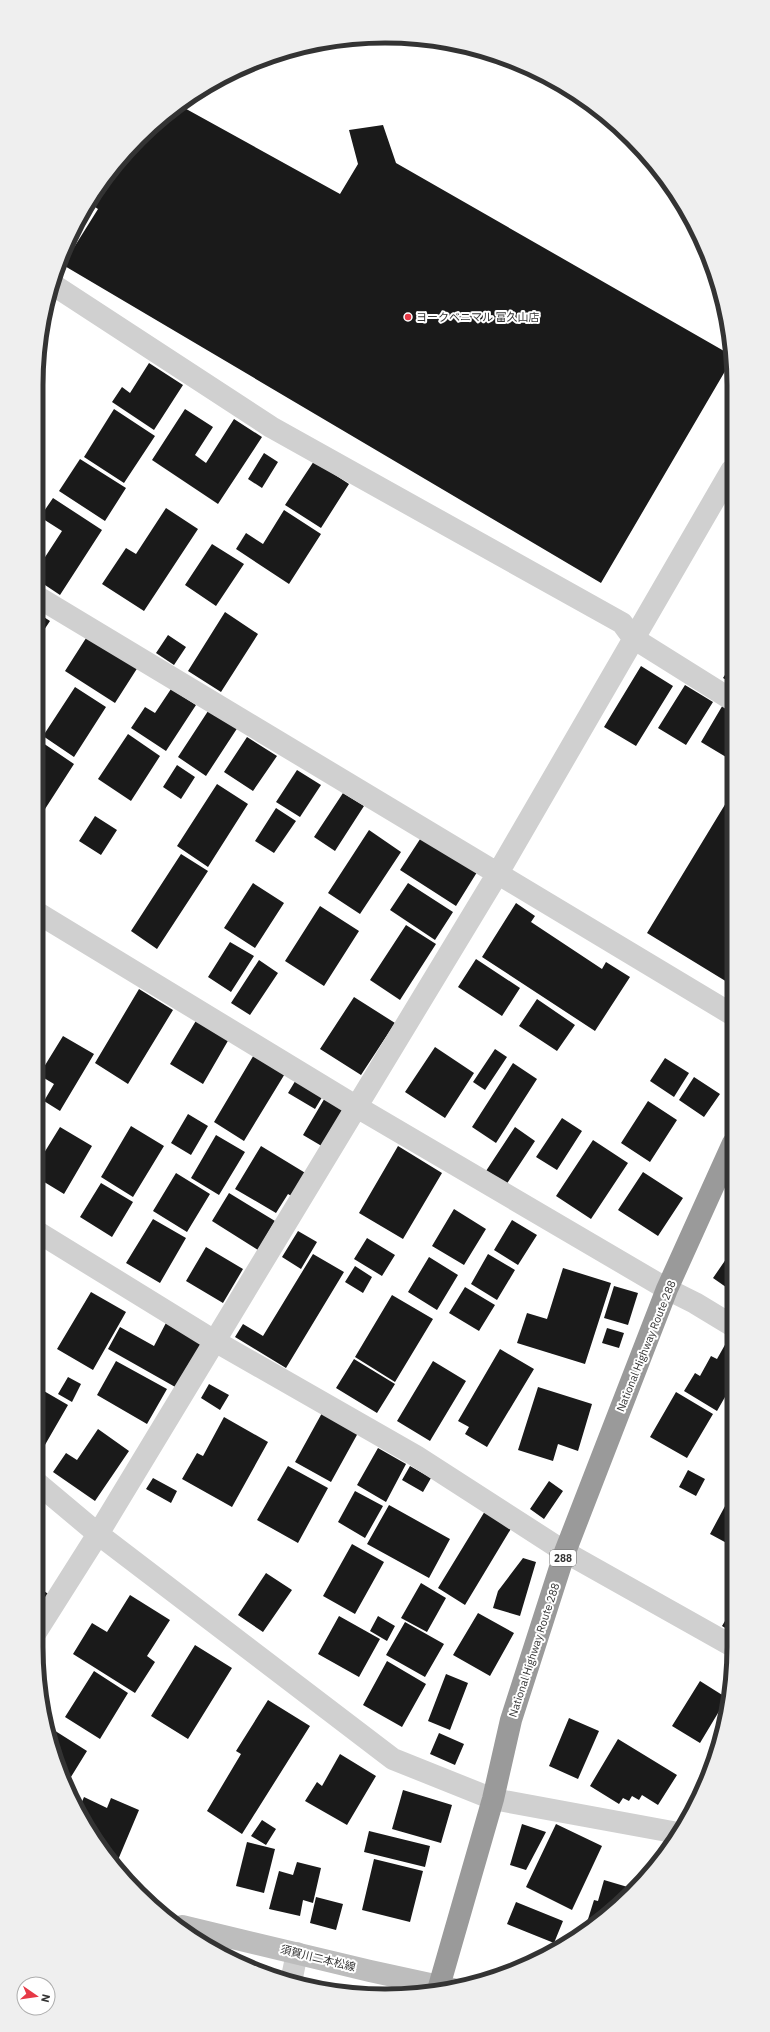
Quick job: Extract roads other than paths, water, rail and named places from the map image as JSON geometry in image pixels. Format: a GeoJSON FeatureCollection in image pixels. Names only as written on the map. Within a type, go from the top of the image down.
{"type":"FeatureCollection","features":[{"type":"Feature","properties":{"kind":"highway","name":"National Highway Route 288"},"geometry":{"type":"LineString","coordinates":[[445,1983],[493,1799],[511,1720],[565,1552],[667,1289],[727,1156]]}},
{"type":"Feature","properties":{"kind":"main road","name":"須賀川二本松線"},"geometry":{"type":"LineString","coordinates":[[191,1928],[298,1952],[370,1972],[433,1986]]}},
{"type":"Feature","properties":{"kind":"street"},"geometry":{"type":"LineString","coordinates":[[57,288],[272,427],[622,623],[633,638],[727,697]]}},
{"type":"Feature","properties":{"kind":"street"},"geometry":{"type":"LineString","coordinates":[[43,1621],[98,1534],[498,873],[633,638],[727,479]]}},
{"type":"Feature","properties":{"kind":"street"},"geometry":{"type":"LineString","coordinates":[[43,600],[727,1012]]}},
{"type":"Feature","properties":{"kind":"street"},"geometry":{"type":"LineString","coordinates":[[43,916],[357,1107],[667,1289],[695,1303],[727,1322]]}},
{"type":"Feature","properties":{"kind":"street"},"geometry":{"type":"LineString","coordinates":[[43,1235],[214,1340],[416,1456],[565,1552],[727,1643]]}},
{"type":"Feature","properties":{"kind":"street"},"geometry":{"type":"LineString","coordinates":[[43,1488],[98,1534],[393,1759],[493,1799],[672,1832]]}},
{"type":"Feature","properties":{"kind":"street"},"geometry":{"type":"LineString","coordinates":[[292,1976],[298,1952]]}},
{"type":"Feature","properties":{"kind":"place","name":"ヨークベニマル 富久山店"},"geometry":{"type":"Point","coordinates":[408,317]}}]}
